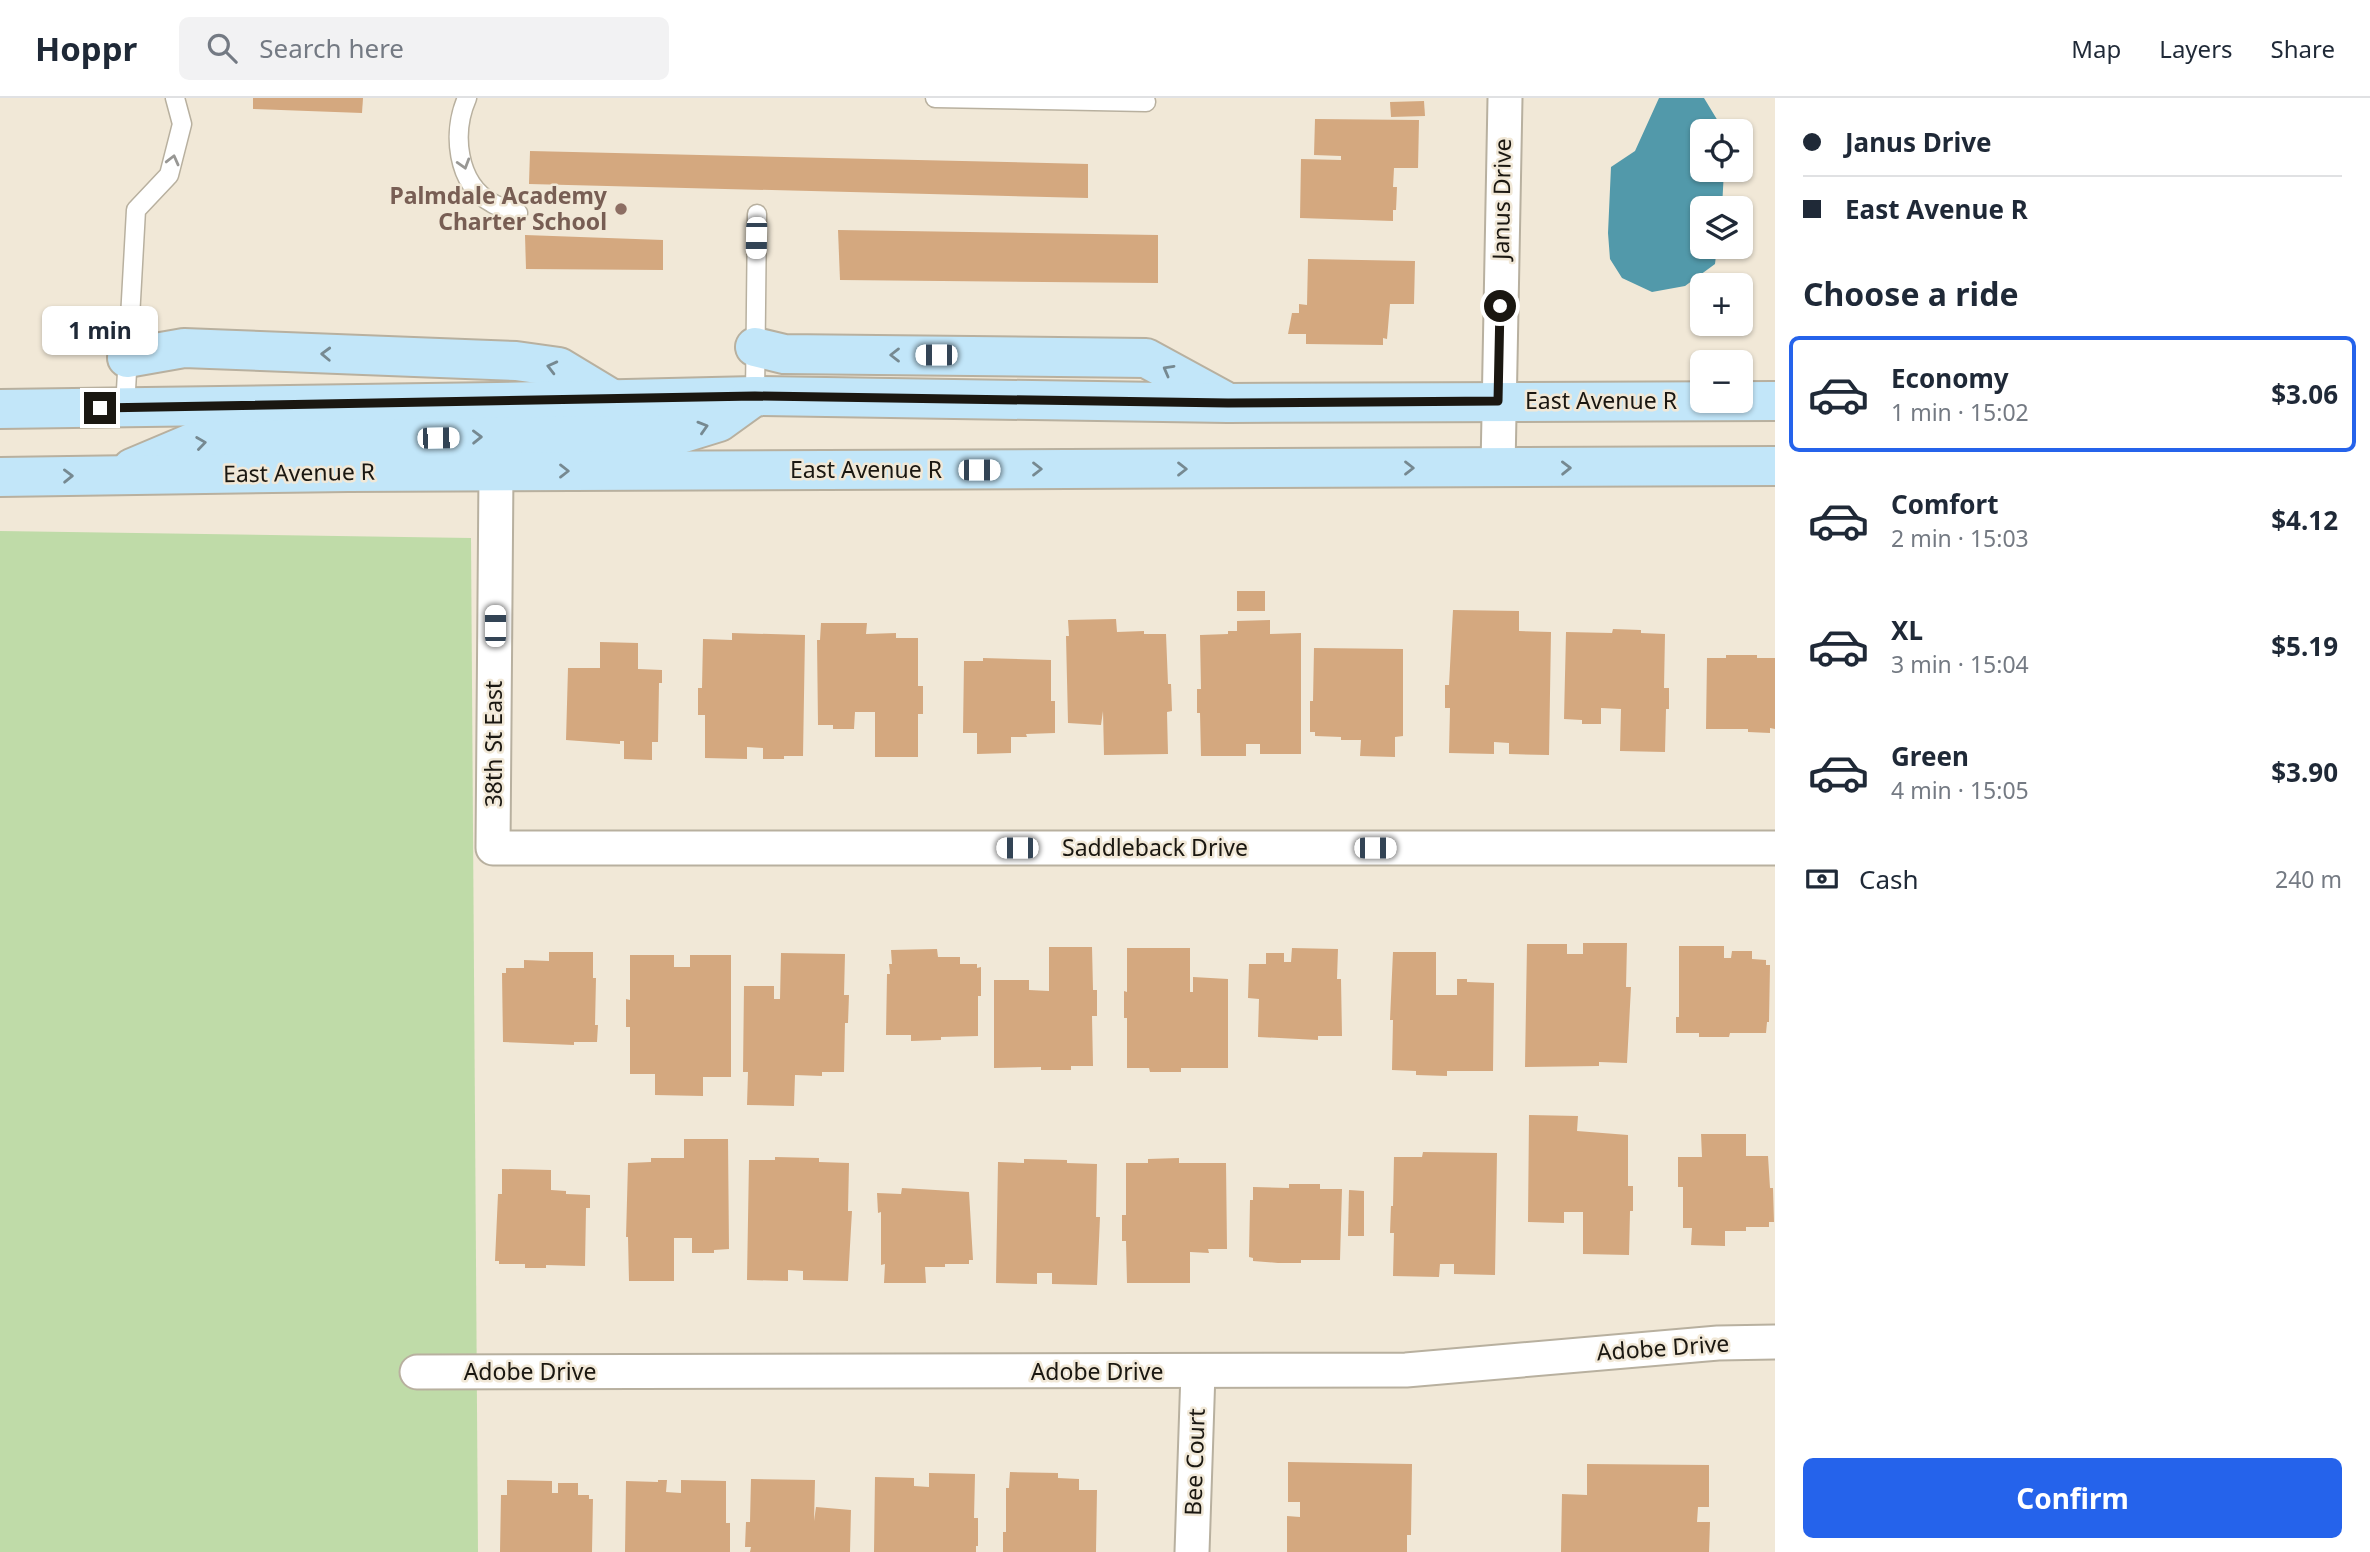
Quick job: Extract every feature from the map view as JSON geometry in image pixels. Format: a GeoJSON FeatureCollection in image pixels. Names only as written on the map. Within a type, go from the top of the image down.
{"type":"FeatureCollection","features":[{"type":"Feature","properties":{"kind":"main road"},"geometry":{"type":"LineString","coordinates":[[755,347],[784,354],[1146,358],[1228,403]]}},
{"type":"Feature","properties":{"kind":"main road"},"geometry":{"type":"LineString","coordinates":[[127,358],[184,348],[516,361],[559,367],[612,399]]}},
{"type":"Feature","properties":{"kind":"main road","name":"East Avenue R"},"geometry":{"type":"LineString","coordinates":[[0,409],[755,396],[1228,403],[1775,401]]}},
{"type":"Feature","properties":{"kind":"main road"},"geometry":{"type":"LineString","coordinates":[[114,475],[196,441],[680,434],[719,422],[755,396]]}},
{"type":"Feature","properties":{"kind":"main road","name":"East Avenue R"},"geometry":{"type":"LineString","coordinates":[[0,477],[1775,466]]}},
{"type":"Feature","properties":{"kind":"street","name":"Janus Drive"},"geometry":{"type":"LineString","coordinates":[[1498,468],[1505,98]]}},
{"type":"Feature","properties":{"kind":"street","name":"38th St East"},"geometry":{"type":"LineString","coordinates":[[493,848],[496,472]]}},
{"type":"Feature","properties":{"kind":"street","name":"Saddleback Drive"},"geometry":{"type":"LineString","coordinates":[[493,848],[1775,848]]}},
{"type":"Feature","properties":{"kind":"street","name":"Adobe Drive"},"geometry":{"type":"LineString","coordinates":[[417,1372],[1406,1370],[1718,1343],[1775,1342]]}},
{"type":"Feature","properties":{"kind":"street","name":"Bee Court"},"geometry":{"type":"LineString","coordinates":[[1192,1552],[1198,1372]]}},
{"type":"Feature","properties":{"kind":"lane"},"geometry":{"type":"LineString","coordinates":[[125,408],[136,210],[169,175],[182,124],[174,98]]}},
{"type":"Feature","properties":{"kind":"lane"},"geometry":{"type":"LineString","coordinates":[[467,98],[459,129],[461,162],[472,184],[491,203],[518,213]]}},
{"type":"Feature","properties":{"kind":"lane"},"geometry":{"type":"LineString","coordinates":[[935,98],[1146,102]]}},
{"type":"Feature","properties":{"kind":"lane"},"geometry":{"type":"LineString","coordinates":[[755,396],[757,214]]}},
{"type":"Feature","properties":{"kind":"green space"},"geometry":{"type":"Polygon","coordinates":[[[0,531],[471,538],[478,1552],[0,1552],[0,531]]]}},
{"type":"Feature","properties":{"kind":"water"},"geometry":{"type":"Polygon","coordinates":[[[1659,98],[1704,98],[1717,119],[1690,119],[1690,182],[1723,182],[1723,196],[1690,196],[1690,259],[1716,259],[1715,264],[1703,273],[1690,273],[1690,282],[1685,286],[1652,292],[1622,278],[1610,259],[1608,233],[1611,167],[1635,151],[1659,98]]]}},
{"type":"Feature","properties":{"kind":"building"},"geometry":{"type":"Polygon","coordinates":[[[253,98],[363,98],[362,113],[253,109],[253,98]]]}},
{"type":"Feature","properties":{"kind":"building"},"geometry":{"type":"Polygon","coordinates":[[[1424,101],[1425,116],[1391,117],[1390,102],[1424,101]]]}},
{"type":"Feature","properties":{"kind":"building"},"geometry":{"type":"Polygon","coordinates":[[[1315,119],[1419,120],[1418,168],[1394,168],[1393,187],[1397,187],[1393,221],[1300,218],[1301,159],[1341,160],[1341,156],[1314,155],[1315,119]]]}},
{"type":"Feature","properties":{"kind":"building"},"geometry":{"type":"Polygon","coordinates":[[[530,151],[1088,164],[1088,198],[529,184],[530,151]]]}},
{"type":"Feature","properties":{"kind":"building"},"geometry":{"type":"Polygon","coordinates":[[[838,230],[1158,235],[1158,283],[840,280],[838,230]]]}},
{"type":"Feature","properties":{"kind":"building"},"geometry":{"type":"Polygon","coordinates":[[[525,235],[663,240],[663,270],[526,269],[525,235]]]}},
{"type":"Feature","properties":{"kind":"building"},"geometry":{"type":"Polygon","coordinates":[[[1308,259],[1415,261],[1414,304],[1390,304],[1387,339],[1383,338],[1383,345],[1306,344],[1306,334],[1288,334],[1292,313],[1299,313],[1299,304],[1307,305],[1308,259]]]}},
{"type":"Feature","properties":{"kind":"building"},"geometry":{"type":"Polygon","coordinates":[[[1237,591],[1265,591],[1265,611],[1237,611],[1237,591]]]}},
{"type":"Feature","properties":{"kind":"building"},"geometry":{"type":"Polygon","coordinates":[[[1453,610],[1519,611],[1519,631],[1551,632],[1549,755],[1509,754],[1509,743],[1494,742],[1494,754],[1449,753],[1450,708],[1445,708],[1445,685],[1449,685],[1453,610]]]}},
{"type":"Feature","properties":{"kind":"building"},"geometry":{"type":"Polygon","coordinates":[[[1116,619],[1117,632],[1144,631],[1144,634],[1166,634],[1172,711],[1167,712],[1168,754],[1104,755],[1103,711],[1101,725],[1068,723],[1068,620],[1116,619]]]}},
{"type":"Feature","properties":{"kind":"building"},"geometry":{"type":"Polygon","coordinates":[[[1270,620],[1270,634],[1301,633],[1301,754],[1260,754],[1260,744],[1246,744],[1246,756],[1201,756],[1200,713],[1197,713],[1197,689],[1201,689],[1200,635],[1237,631],[1237,621],[1270,620]]]}},
{"type":"Feature","properties":{"kind":"building"},"geometry":{"type":"Polygon","coordinates":[[[821,623],[867,623],[866,634],[896,633],[896,638],[918,638],[918,686],[923,686],[923,714],[918,714],[918,757],[875,757],[875,712],[855,712],[854,729],[833,729],[833,725],[818,725],[817,640],[820,640],[821,623]]]}},
{"type":"Feature","properties":{"kind":"building"},"geometry":{"type":"Polygon","coordinates":[[[1613,629],[1665,634],[1664,688],[1669,688],[1669,709],[1666,709],[1665,752],[1620,751],[1621,709],[1601,708],[1601,724],[1582,724],[1582,720],[1564,719],[1566,632],[1612,633],[1613,629]]]}},
{"type":"Feature","properties":{"kind":"building"},"geometry":{"type":"Polygon","coordinates":[[[732,633],[805,635],[803,756],[763,759],[763,748],[747,747],[747,759],[705,758],[705,715],[698,715],[698,688],[702,688],[703,639],[732,640],[732,633]]]}},
{"type":"Feature","properties":{"kind":"building"},"geometry":{"type":"Polygon","coordinates":[[[600,642],[638,643],[638,669],[662,670],[662,683],[659,683],[658,742],[652,742],[652,760],[624,759],[624,741],[620,741],[620,744],[566,740],[568,668],[600,668],[600,642]]]}},
{"type":"Feature","properties":{"kind":"building"},"geometry":{"type":"Polygon","coordinates":[[[1314,648],[1403,649],[1403,736],[1395,737],[1395,757],[1360,756],[1361,740],[1315,736],[1315,732],[1310,732],[1314,648]]]}},
{"type":"Feature","properties":{"kind":"building"},"geometry":{"type":"Polygon","coordinates":[[[1726,655],[1775,658],[1775,729],[1770,728],[1770,733],[1748,732],[1748,729],[1706,729],[1707,658],[1726,658],[1726,655]]]}},
{"type":"Feature","properties":{"kind":"building"},"geometry":{"type":"Polygon","coordinates":[[[983,658],[1051,660],[1051,701],[1055,701],[1055,733],[1011,737],[1011,753],[977,754],[977,733],[963,733],[964,661],[983,661],[983,658]]]}},
{"type":"Feature","properties":{"kind":"building"},"geometry":{"type":"Polygon","coordinates":[[[1583,943],[1627,943],[1626,987],[1631,987],[1627,1063],[1525,1067],[1527,944],[1567,944],[1567,954],[1583,954],[1583,943]]]}},
{"type":"Feature","properties":{"kind":"building"},"geometry":{"type":"Polygon","coordinates":[[[1679,946],[1724,946],[1724,958],[1731,958],[1732,951],[1752,951],[1752,959],[1766,960],[1766,965],[1770,965],[1769,1022],[1766,1033],[1730,1033],[1729,1037],[1699,1037],[1699,1033],[1676,1033],[1676,1017],[1679,1017],[1679,946]]]}},
{"type":"Feature","properties":{"kind":"building"},"geometry":{"type":"Polygon","coordinates":[[[1049,947],[1092,947],[1093,990],[1097,990],[1097,1016],[1092,1016],[1093,1066],[1071,1066],[1071,1070],[1041,1070],[1041,1067],[994,1068],[994,980],[1029,980],[1029,990],[1049,991],[1049,947]]]}},
{"type":"Feature","properties":{"kind":"building"},"geometry":{"type":"Polygon","coordinates":[[[1127,948],[1190,948],[1190,992],[1193,992],[1193,977],[1228,979],[1228,1068],[1181,1068],[1181,1072],[1150,1072],[1149,1068],[1127,1068],[1124,991],[1127,992],[1127,948]]]}},
{"type":"Feature","properties":{"kind":"building"},"geometry":{"type":"Polygon","coordinates":[[[1292,948],[1338,949],[1337,979],[1341,979],[1342,1036],[1318,1036],[1318,1040],[1258,1037],[1259,999],[1248,998],[1249,964],[1266,964],[1266,953],[1284,953],[1284,962],[1291,962],[1292,948]]]}},
{"type":"Feature","properties":{"kind":"building"},"geometry":{"type":"Polygon","coordinates":[[[937,949],[938,957],[960,957],[960,964],[977,964],[977,968],[981,967],[978,1036],[911,1041],[911,1035],[886,1035],[887,974],[890,974],[889,964],[892,964],[891,950],[937,949]]]}},
{"type":"Feature","properties":{"kind":"building"},"geometry":{"type":"Polygon","coordinates":[[[549,952],[593,952],[597,1042],[574,1042],[574,1045],[503,1042],[502,973],[506,973],[506,968],[524,968],[524,960],[549,961],[549,952]]]}},
{"type":"Feature","properties":{"kind":"building"},"geometry":{"type":"Polygon","coordinates":[[[1393,952],[1436,952],[1436,995],[1457,995],[1457,979],[1494,983],[1493,1071],[1447,1071],[1447,1076],[1416,1075],[1416,1071],[1392,1070],[1393,1020],[1390,1020],[1393,952]]]}},
{"type":"Feature","properties":{"kind":"building"},"geometry":{"type":"Polygon","coordinates":[[[781,953],[845,954],[844,995],[849,995],[848,1023],[845,1023],[844,1072],[822,1072],[822,1076],[795,1075],[794,1106],[747,1105],[748,1072],[743,1072],[744,986],[774,986],[774,999],[780,999],[781,953]]]}},
{"type":"Feature","properties":{"kind":"building"},"geometry":{"type":"Polygon","coordinates":[[[630,955],[674,955],[674,967],[690,967],[690,955],[731,955],[731,1077],[703,1077],[703,1096],[655,1095],[655,1074],[630,1074],[630,1027],[626,1027],[626,999],[630,1000],[630,955]]]}},
{"type":"Feature","properties":{"kind":"building"},"geometry":{"type":"Polygon","coordinates":[[[1529,1115],[1578,1116],[1577,1131],[1628,1135],[1628,1186],[1633,1186],[1629,1255],[1583,1254],[1583,1212],[1564,1212],[1564,1223],[1528,1222],[1529,1115]]]}},
{"type":"Feature","properties":{"kind":"building"},"geometry":{"type":"Polygon","coordinates":[[[1701,1134],[1746,1134],[1746,1156],[1768,1156],[1774,1222],[1769,1222],[1769,1227],[1725,1231],[1725,1246],[1691,1245],[1692,1228],[1683,1228],[1683,1187],[1678,1187],[1678,1157],[1702,1157],[1701,1134]]]}},
{"type":"Feature","properties":{"kind":"building"},"geometry":{"type":"Polygon","coordinates":[[[684,1139],[728,1139],[729,1249],[714,1250],[714,1253],[692,1253],[692,1238],[674,1238],[674,1281],[629,1281],[626,1237],[628,1163],[651,1162],[651,1158],[684,1158],[684,1139]]]}},
{"type":"Feature","properties":{"kind":"building"},"geometry":{"type":"Polygon","coordinates":[[[1423,1152],[1497,1153],[1495,1275],[1454,1274],[1454,1264],[1440,1264],[1439,1277],[1393,1276],[1394,1233],[1390,1233],[1394,1157],[1422,1157],[1423,1152]]]}},
{"type":"Feature","properties":{"kind":"building"},"geometry":{"type":"Polygon","coordinates":[[[775,1157],[819,1158],[819,1162],[849,1163],[848,1211],[852,1211],[848,1281],[803,1280],[803,1271],[788,1270],[788,1281],[747,1280],[749,1160],[775,1160],[775,1157]]]}},
{"type":"Feature","properties":{"kind":"building"},"geometry":{"type":"Polygon","coordinates":[[[1179,1158],[1179,1163],[1226,1163],[1227,1249],[1208,1249],[1209,1253],[1190,1252],[1190,1283],[1127,1283],[1126,1241],[1122,1241],[1122,1215],[1126,1215],[1126,1163],[1179,1158]]]}},
{"type":"Feature","properties":{"kind":"building"},"geometry":{"type":"Polygon","coordinates":[[[1024,1159],[1097,1164],[1096,1217],[1100,1217],[1097,1285],[1052,1284],[1052,1273],[1037,1273],[1037,1284],[996,1283],[998,1162],[1024,1163],[1024,1159]]]}},
{"type":"Feature","properties":{"kind":"building"},"geometry":{"type":"Polygon","coordinates":[[[502,1169],[551,1170],[551,1190],[590,1195],[590,1208],[586,1208],[585,1266],[546,1265],[546,1268],[525,1268],[525,1264],[499,1264],[499,1261],[495,1261],[502,1169]]]}},
{"type":"Feature","properties":{"kind":"building"},"geometry":{"type":"Polygon","coordinates":[[[1289,1184],[1320,1184],[1320,1189],[1342,1189],[1340,1260],[1278,1263],[1253,1261],[1253,1258],[1249,1257],[1250,1200],[1253,1200],[1253,1187],[1289,1188],[1289,1184]]]}},
{"type":"Feature","properties":{"kind":"building"},"geometry":{"type":"Polygon","coordinates":[[[902,1188],[969,1192],[973,1260],[969,1260],[969,1264],[925,1267],[926,1283],[884,1283],[885,1264],[881,1265],[881,1212],[878,1213],[877,1193],[901,1194],[902,1188]]]}},
{"type":"Feature","properties":{"kind":"building"},"geometry":{"type":"Polygon","coordinates":[[[1349,1190],[1364,1191],[1364,1236],[1348,1236],[1349,1190]]]}},
{"type":"Feature","properties":{"kind":"building"},"geometry":{"type":"Polygon","coordinates":[[[1288,1462],[1412,1464],[1411,1535],[1407,1535],[1407,1552],[1287,1552],[1287,1516],[1300,1517],[1300,1502],[1288,1502],[1288,1462]]]}},
{"type":"Feature","properties":{"kind":"building"},"geometry":{"type":"Polygon","coordinates":[[[1587,1464],[1709,1465],[1709,1507],[1698,1507],[1697,1522],[1710,1522],[1709,1552],[1561,1552],[1562,1494],[1587,1495],[1587,1464]]]}},
{"type":"Feature","properties":{"kind":"building"},"geometry":{"type":"Polygon","coordinates":[[[1010,1472],[1058,1473],[1058,1478],[1079,1479],[1079,1490],[1097,1490],[1096,1552],[1003,1552],[1006,1488],[1009,1488],[1010,1472]]]}},
{"type":"Feature","properties":{"kind":"building"},"geometry":{"type":"Polygon","coordinates":[[[929,1473],[975,1474],[974,1518],[978,1518],[976,1552],[874,1552],[875,1477],[914,1478],[914,1486],[929,1487],[929,1473]]]}},
{"type":"Feature","properties":{"kind":"building"},"geometry":{"type":"Polygon","coordinates":[[[751,1479],[815,1480],[814,1521],[816,1507],[851,1510],[850,1552],[750,1552],[751,1547],[745,1547],[746,1522],[750,1522],[751,1479]]]}},
{"type":"Feature","properties":{"kind":"building"},"geometry":{"type":"Polygon","coordinates":[[[507,1480],[552,1481],[552,1493],[558,1493],[558,1483],[578,1483],[578,1495],[589,1495],[589,1499],[593,1499],[592,1552],[500,1552],[501,1495],[507,1495],[507,1480]]]}},
{"type":"Feature","properties":{"kind":"building"},"geometry":{"type":"Polygon","coordinates":[[[667,1480],[666,1492],[681,1493],[681,1480],[726,1481],[726,1523],[730,1523],[730,1552],[625,1552],[626,1481],[667,1480]]]}},
{"type":"Feature","properties":{"kind":"place","name":"Palmdale Academy Charter School"},"geometry":{"type":"Point","coordinates":[621,209]}},
{"type":"Feature","properties":{"kind":"route"},"geometry":{"type":"LineString","coordinates":[[100,408],[755,396],[1228,403],[1498,401],[1500,306]]}}]}
